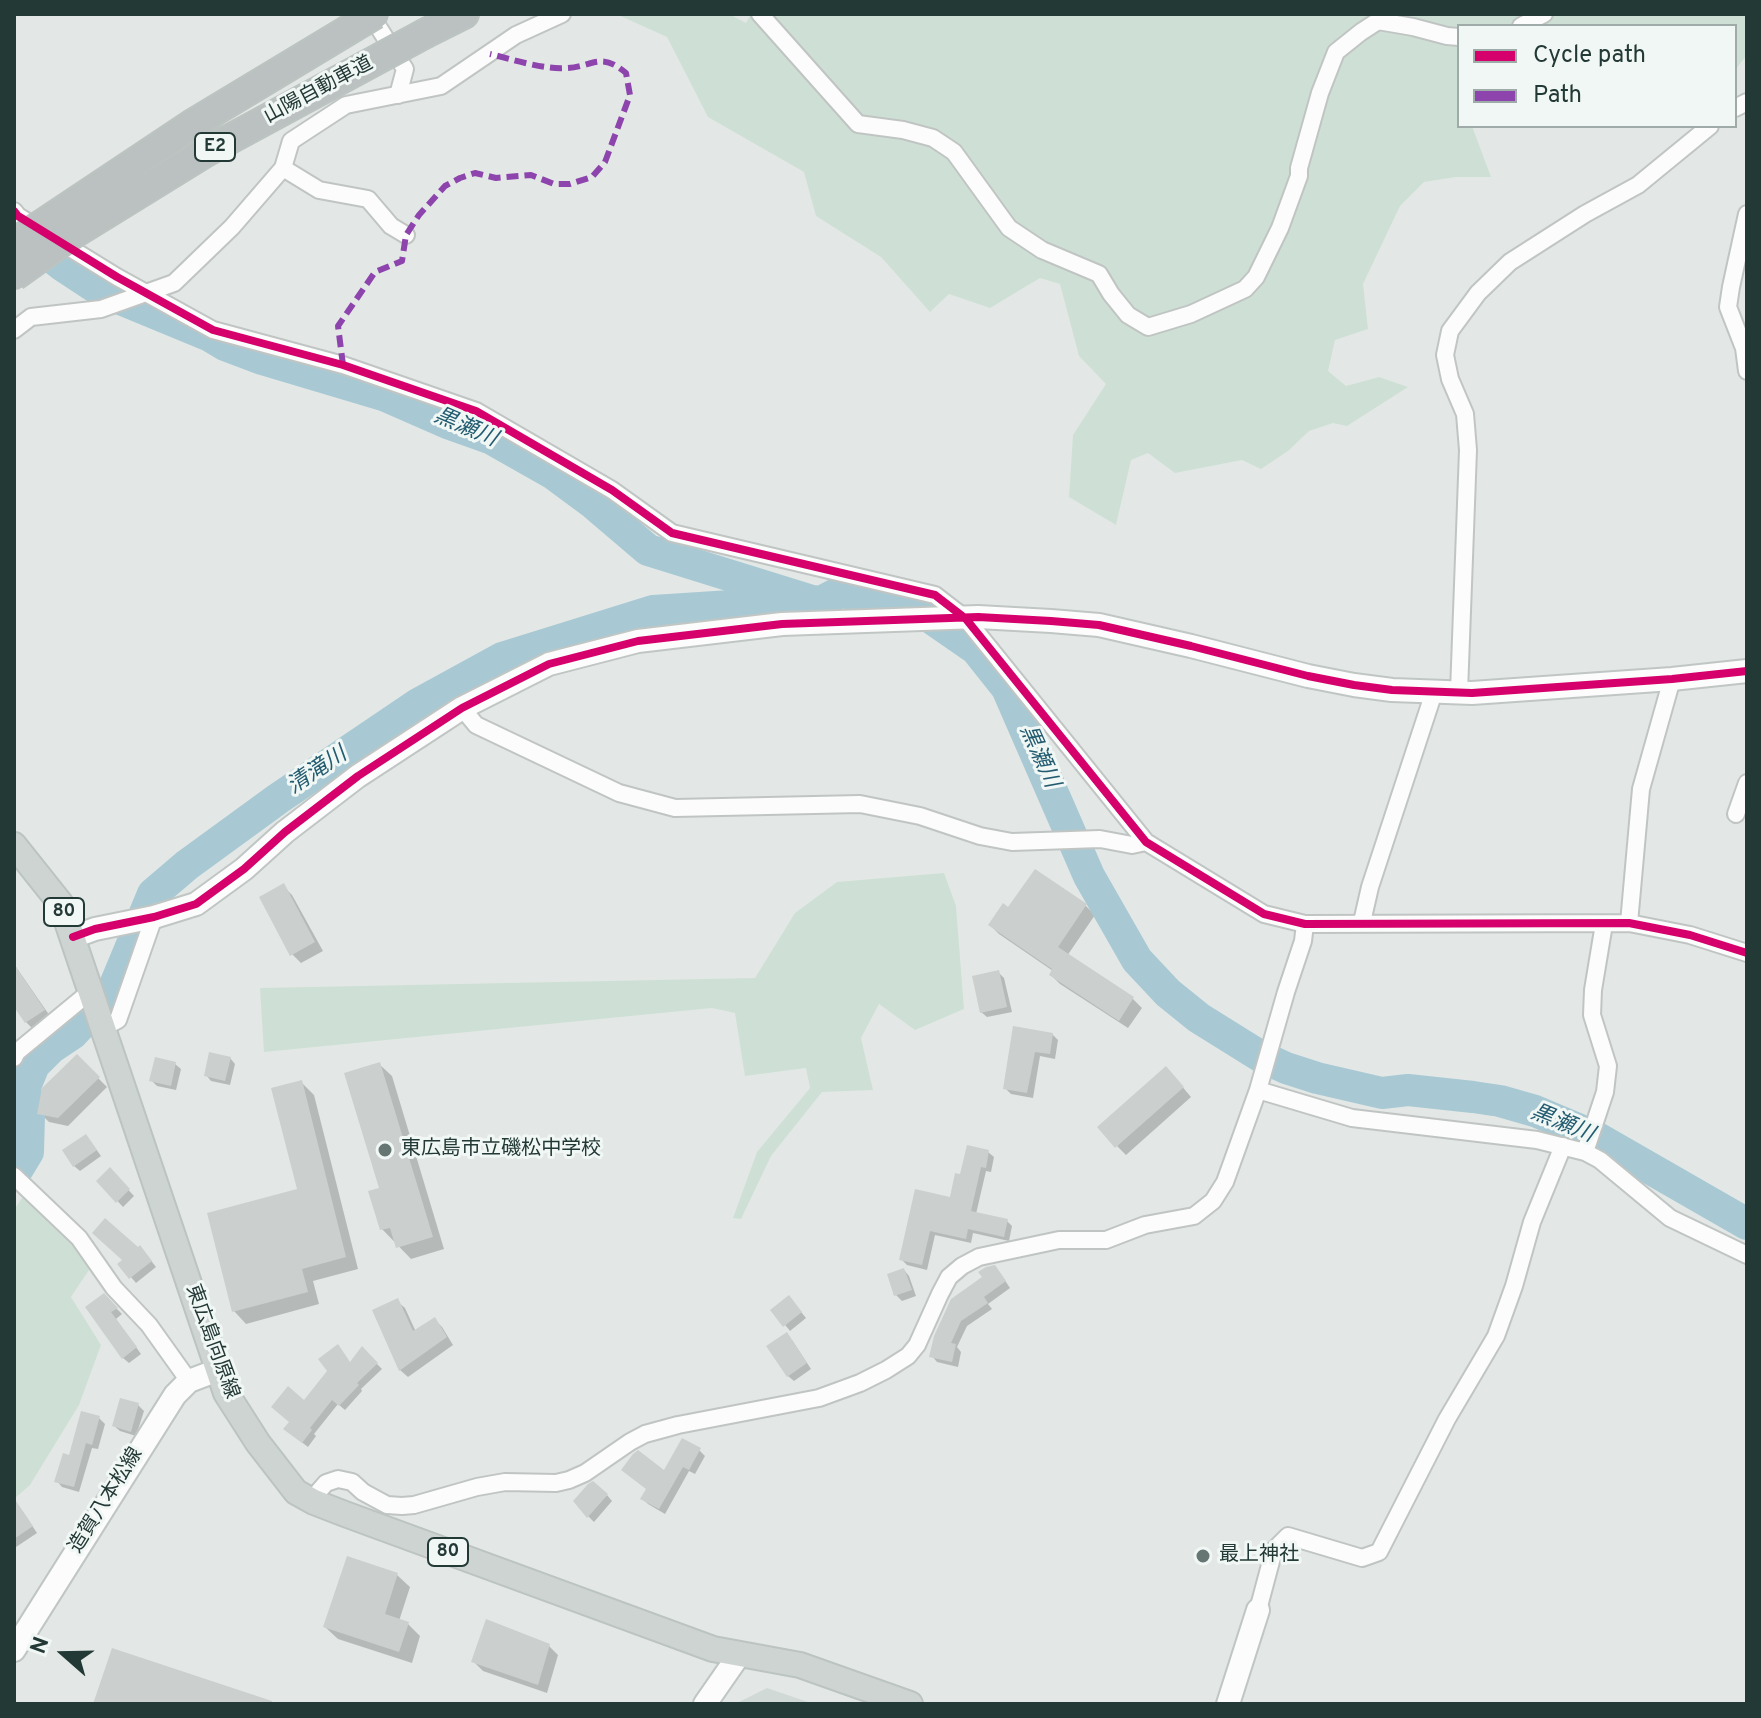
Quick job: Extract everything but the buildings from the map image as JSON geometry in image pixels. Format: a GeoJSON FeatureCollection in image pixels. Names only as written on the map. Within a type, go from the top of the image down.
{"type":"FeatureCollection","features":[{"type":"Feature","properties":{"kind":"highway","name":"山陽自動車道"},"geometry":{"type":"LineString","coordinates":[[14,243],[191,125],[372,14]]}},
{"type":"Feature","properties":{"kind":"highway","name":"山陽自動車道"},"geometry":{"type":"LineString","coordinates":[[14,276],[70,236],[206,152],[464,14]]}},
{"type":"Feature","properties":{"kind":"main road","name":"東広島向原線"},"geometry":{"type":"LineString","coordinates":[[14,845],[61,904],[226,1393],[258,1443],[296,1492],[314,1502],[713,1649],[800,1665],[910,1704]]}},
{"type":"Feature","properties":{"kind":"street"},"geometry":{"type":"LineString","coordinates":[[372,14],[405,69],[398,95]]}},
{"type":"Feature","properties":{"kind":"street"},"geometry":{"type":"LineString","coordinates":[[14,330],[31,317],[101,309],[174,283],[232,227],[283,168],[291,141],[346,105],[441,86],[516,35],[562,14]]}},
{"type":"Feature","properties":{"kind":"street"},"geometry":{"type":"LineString","coordinates":[[760,14],[858,124],[933,138],[954,152],[1009,228],[1042,250],[1099,274],[1128,315],[1148,327],[1191,314],[1245,289],[1256,277],[1280,228],[1299,176],[1320,93],[1336,52],[1378,21],[1457,37]]}},
{"type":"Feature","properties":{"kind":"street"},"geometry":{"type":"LineString","coordinates":[[1525,24],[1544,14]]}},
{"type":"Feature","properties":{"kind":"street"},"geometry":{"type":"LineString","coordinates":[[1459,692],[1468,450],[1465,414],[1450,379],[1445,355],[1450,331],[1478,293],[1510,262],[1585,214],[1638,185],[1708,128]]}},
{"type":"Feature","properties":{"kind":"street"},"geometry":{"type":"LineString","coordinates":[[283,168],[319,190],[368,199],[391,226],[406,235]]}},
{"type":"Feature","properties":{"kind":"street"},"geometry":{"type":"LineString","coordinates":[[14,211],[142,294],[213,330],[343,365],[476,411],[612,490],[672,533],[935,595],[965,618],[1146,842],[1264,914],[1305,924],[1629,923],[1690,935],[1747,953]]}},
{"type":"Feature","properties":{"kind":"street"},"geometry":{"type":"LineString","coordinates":[[1747,214],[1728,307],[1744,348],[1747,371]]}},
{"type":"Feature","properties":{"kind":"street"},"geometry":{"type":"LineString","coordinates":[[73,937],[196,904],[358,776],[462,708],[549,664],[638,641],[782,624],[978,617],[1099,625],[1308,676],[1392,690],[1472,693],[1747,671]]}},
{"type":"Feature","properties":{"kind":"street"},"geometry":{"type":"LineString","coordinates":[[1629,923],[1641,789],[1672,679]]}},
{"type":"Feature","properties":{"kind":"street"},"geometry":{"type":"LineString","coordinates":[[1362,922],[1370,887],[1434,692]]}},
{"type":"Feature","properties":{"kind":"street"},"geometry":{"type":"LineString","coordinates":[[462,708],[476,725],[619,793],[675,808],[860,804],[920,816],[1012,842],[1100,839],[1132,845],[1146,842]]}},
{"type":"Feature","properties":{"kind":"street"},"geometry":{"type":"LineString","coordinates":[[1736,814],[1747,783]]}},
{"type":"Feature","properties":{"kind":"street"},"geometry":{"type":"LineString","coordinates":[[101,1023],[118,1020],[143,919]]}},
{"type":"Feature","properties":{"kind":"street"},"geometry":{"type":"LineString","coordinates":[[314,1502],[326,1483],[338,1479],[352,1482],[387,1505],[402,1506],[505,1482],[556,1483],[585,1473],[645,1434],[819,1398],[860,1383],[908,1356],[917,1345],[949,1277],[979,1257],[1059,1240],[1106,1240],[1145,1225],[1194,1216],[1213,1201],[1225,1182],[1259,1086],[1303,941],[1305,924]]}},
{"type":"Feature","properties":{"kind":"street"},"geometry":{"type":"LineString","coordinates":[[1585,1152],[1599,1117],[1608,1066],[1592,1015],[1604,924]]}},
{"type":"Feature","properties":{"kind":"street"},"geometry":{"type":"LineString","coordinates":[[14,1058],[17,1052],[91,991]]}},
{"type":"Feature","properties":{"kind":"street"},"geometry":{"type":"LineString","coordinates":[[1259,1086],[1352,1118],[1537,1140],[1585,1152],[1600,1160],[1670,1218],[1747,1255]]}},
{"type":"Feature","properties":{"kind":"street"},"geometry":{"type":"LineString","coordinates":[[1228,1704],[1274,1550],[1288,1536],[1362,1558],[1379,1552],[1447,1419],[1496,1336],[1532,1222],[1563,1146]]}},
{"type":"Feature","properties":{"kind":"street"},"geometry":{"type":"LineString","coordinates":[[17,1178],[79,1238],[114,1288],[149,1325],[189,1381]]}},
{"type":"Feature","properties":{"kind":"street","name":"造賀八本松線"},"geometry":{"type":"LineString","coordinates":[[14,1650],[175,1395],[189,1381],[218,1370]]}},
{"type":"Feature","properties":{"kind":"street"},"geometry":{"type":"LineString","coordinates":[[705,1704],[739,1655]]}},
{"type":"Feature","properties":{"kind":"shaded area"},"geometry":{"type":"Polygon","coordinates":[[[767,1688],[814,1704],[735,1704],[767,1688]]]}},
{"type":"Feature","properties":{"kind":"green space"},"geometry":{"type":"Polygon","coordinates":[[[616,14],[729,14],[746,23],[751,14],[1747,14],[1747,55],[1737,68],[1737,24],[1457,24],[1457,128],[1473,128],[1491,177],[1456,177],[1424,182],[1400,206],[1363,284],[1368,329],[1335,340],[1328,371],[1346,386],[1379,377],[1408,387],[1347,426],[1333,423],[1309,431],[1288,451],[1261,469],[1242,460],[1175,473],[1148,453],[1131,460],[1116,525],[1069,497],[1073,435],[1106,384],[1079,356],[1060,284],[1040,278],[990,308],[949,294],[930,312],[881,257],[816,216],[804,172],[708,117],[667,37],[616,14]]]}},
{"type":"Feature","properties":{"kind":"green space"},"geometry":{"type":"Polygon","coordinates":[[[944,873],[956,906],[964,1009],[915,1030],[879,1004],[861,1038],[873,1090],[822,1092],[771,1156],[741,1219],[733,1218],[757,1152],[810,1088],[806,1068],[745,1076],[735,1013],[712,1008],[264,1052],[260,988],[755,978],[795,913],[837,882],[944,873]]]}},
{"type":"Feature","properties":{"kind":"green space"},"geometry":{"type":"Polygon","coordinates":[[[28,1189],[95,1261],[71,1297],[101,1345],[79,1405],[30,1485],[14,1499],[14,1210],[28,1189]]]}},
{"type":"Feature","properties":{"kind":"waterway","name":"黒瀬川"},"geometry":{"type":"LineString","coordinates":[[25,236],[101,291],[225,345],[386,396],[492,439],[552,473],[648,550],[812,601],[821,602],[840,592],[889,600],[924,613],[976,649],[1007,688],[1089,876],[1137,960],[1168,993],[1199,1018],[1260,1056],[1317,1078],[1382,1093],[1408,1090],[1473,1097],[1535,1111],[1592,1135],[1747,1224]]}},
{"type":"Feature","properties":{"kind":"waterway","name":"清滝川"},"geometry":{"type":"LineString","coordinates":[[14,1175],[28,1152],[29,1115],[25,1087],[34,1065],[51,1048],[72,1034],[113,990],[153,894],[187,865],[418,704],[502,658],[653,611],[793,602]]}},
{"type":"Feature","properties":{"kind":"marked path"},"geometry":{"type":"LineString","coordinates":[[343,365],[338,326],[375,272],[402,261],[406,235],[445,186],[475,173],[496,178],[531,175],[554,184],[570,184],[592,177],[605,162],[630,95],[626,73],[603,61],[557,68],[490,54]]}},
{"type":"Feature","properties":{"kind":"cycle path"},"geometry":{"type":"LineString","coordinates":[[14,211],[117,277],[213,330],[343,365],[476,411],[612,490],[672,533],[935,595],[966,619],[1146,842],[1264,914],[1305,924],[1629,923],[1690,935],[1747,953]]}},
{"type":"Feature","properties":{"kind":"cycle path"},"geometry":{"type":"LineString","coordinates":[[73,937],[196,904],[358,776],[462,708],[549,664],[638,641],[782,624],[978,617],[1099,625],[1308,676],[1392,690],[1472,693],[1747,671]]}},
{"type":"Feature","properties":{"kind":"place","name":"東広島市立磯松中学校"},"geometry":{"type":"Point","coordinates":[385,1150]}},
{"type":"Feature","properties":{"kind":"place","name":"最上神社"},"geometry":{"type":"Point","coordinates":[1203,1556]}}]}
